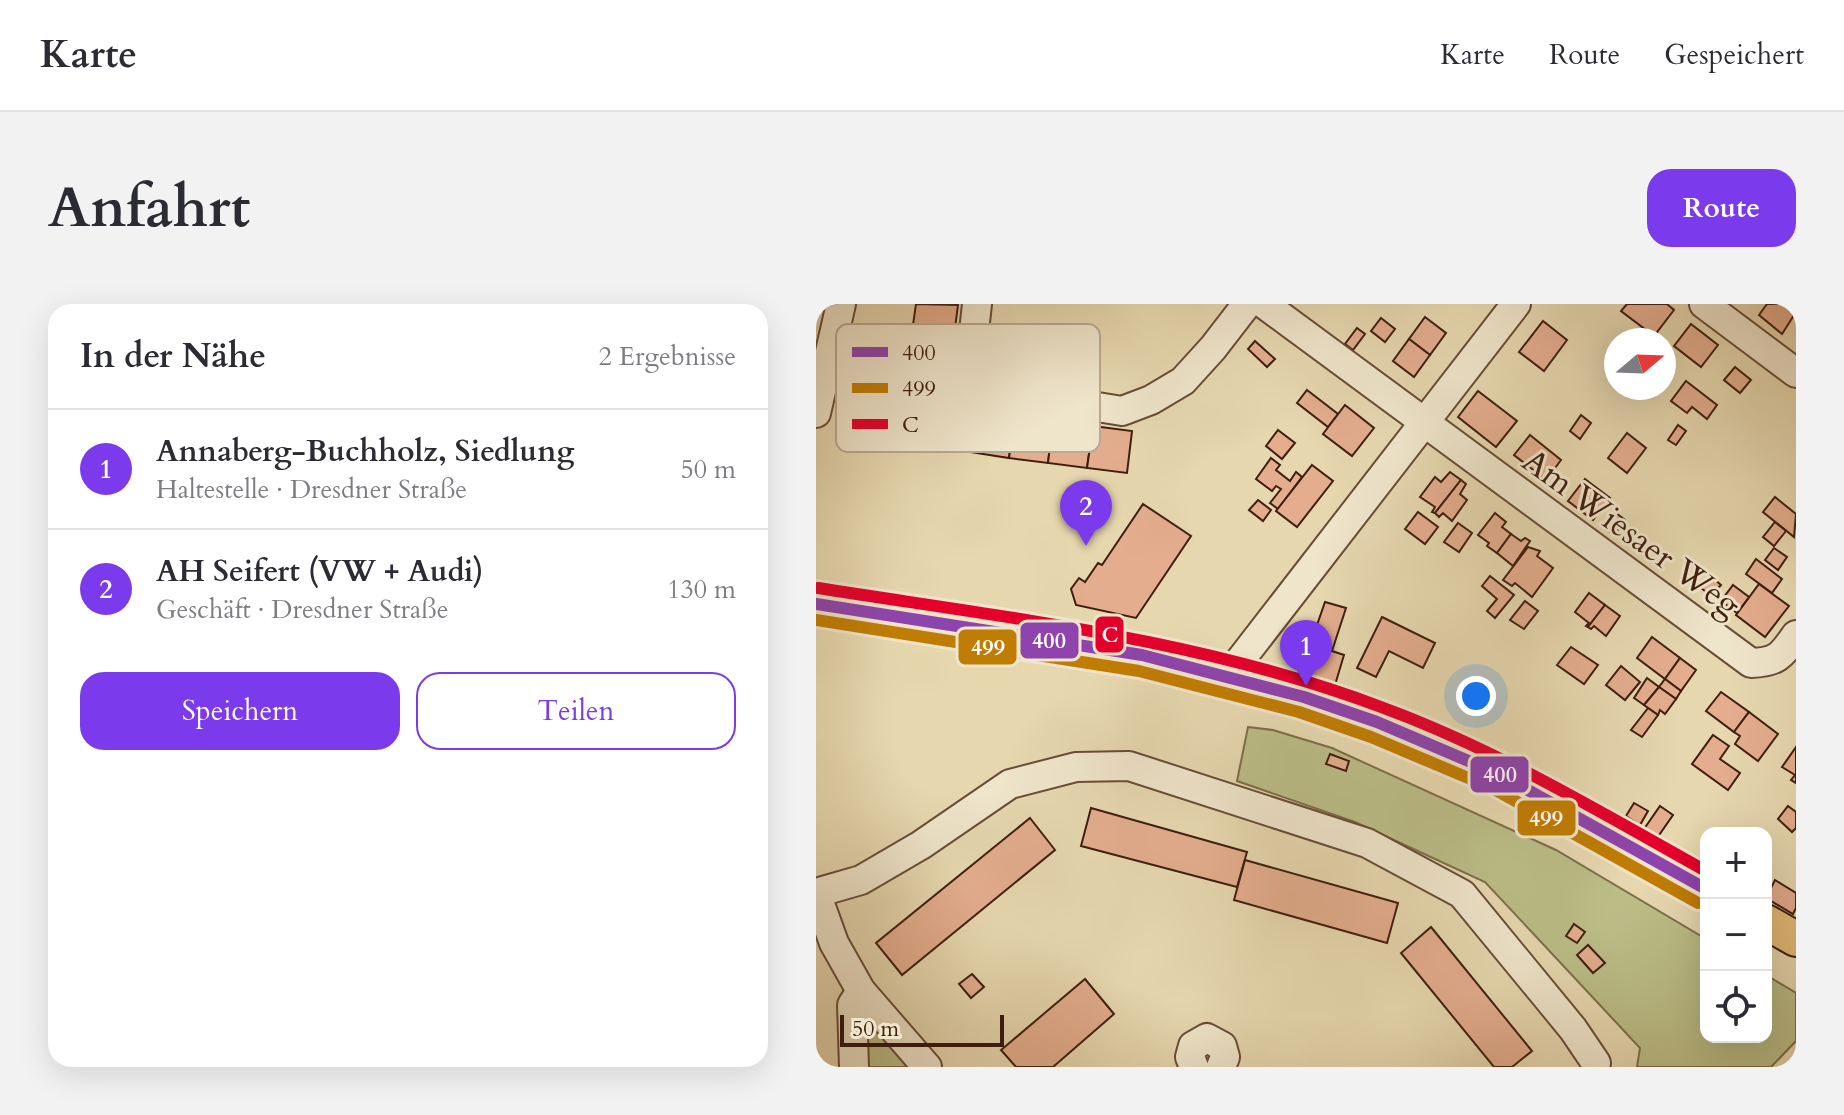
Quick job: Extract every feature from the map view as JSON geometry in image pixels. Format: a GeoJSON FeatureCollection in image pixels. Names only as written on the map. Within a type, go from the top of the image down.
{"type":"FeatureCollection","features":[{"type":"Feature","properties":{"kind":"main road"},"geometry":{"type":"LineString","coordinates":[[816,604],[1142,655],[1304,697],[1377,722],[1499,774],[1700,886]]}},
{"type":"Feature","properties":{"kind":"main road"},"geometry":{"type":"LineString","coordinates":[[1772,925],[1796,939]]}},
{"type":"Feature","properties":{"kind":"street"},"geometry":{"type":"LineString","coordinates":[[836,324],[841,304]]}},
{"type":"Feature","properties":{"kind":"street"},"geometry":{"type":"LineString","coordinates":[[975,324],[977,304]]}},
{"type":"Feature","properties":{"kind":"street"},"geometry":{"type":"LineString","coordinates":[[1100,407],[1122,411],[1151,400],[1183,381],[1247,304]]}},
{"type":"Feature","properties":{"kind":"street","name":"Am Wiesaer Weg"},"geometry":{"type":"LineString","coordinates":[[1264,304],[1751,663],[1771,662],[1781,655],[1796,635]]}},
{"type":"Feature","properties":{"kind":"street"},"geometry":{"type":"LineString","coordinates":[[1228,676],[1516,304]]}},
{"type":"Feature","properties":{"kind":"street"},"geometry":{"type":"LineString","coordinates":[[1704,304],[1796,373]]}},
{"type":"Feature","properties":{"kind":"street"},"geometry":{"type":"LineString","coordinates":[[816,413],[836,326]]}},
{"type":"Feature","properties":{"kind":"street"},"geometry":{"type":"LineString","coordinates":[[927,1067],[861,991],[834,943],[816,893],[861,880],[921,845],[1010,784],[1076,767],[1129,766],[1367,843],[1462,894],[1573,1029],[1596,1063]]}},
{"type":"Feature","properties":{"kind":"street"},"geometry":{"type":"LineString","coordinates":[[854,1067],[852,1005],[861,991]]}},
{"type":"Feature","properties":{"kind":"street"},"geometry":{"type":"LineString","coordinates":[[1192,1066],[1190,1051],[1207,1038],[1222,1046],[1225,1057],[1221,1067]]}},
{"type":"Feature","properties":{"kind":"green space"},"geometry":{"type":"Polygon","coordinates":[[[1248,727],[1273,730],[1332,748],[1556,850],[1700,935],[1700,1043],[1772,1043],[1772,979],[1796,993],[1796,1041],[1771,1067],[1637,1067],[1640,1048],[1485,882],[1355,822],[1237,781],[1248,727]]]}},
{"type":"Feature","properties":{"kind":"green space"},"geometry":{"type":"Polygon","coordinates":[[[865,1007],[919,1067],[863,1067],[865,1007]]]}},
{"type":"Feature","properties":{"kind":"building"},"geometry":{"type":"Polygon","coordinates":[[[916,304],[958,305],[956,324],[913,324],[916,304]]]}},
{"type":"Feature","properties":{"kind":"building"},"geometry":{"type":"Polygon","coordinates":[[[1627,304],[1667,304],[1674,310],[1660,328],[1643,328],[1621,311],[1627,304]]]}},
{"type":"Feature","properties":{"kind":"building"},"geometry":{"type":"Polygon","coordinates":[[[1767,304],[1785,304],[1796,312],[1782,334],[1759,315],[1767,304]]]}},
{"type":"Feature","properties":{"kind":"building"},"geometry":{"type":"Polygon","coordinates":[[[1425,317],[1446,333],[1430,355],[1409,339],[1425,317]]]}},
{"type":"Feature","properties":{"kind":"building"},"geometry":{"type":"Polygon","coordinates":[[[1381,318],[1395,329],[1385,342],[1371,331],[1381,318]]]}},
{"type":"Feature","properties":{"kind":"building"},"geometry":{"type":"Polygon","coordinates":[[[1543,321],[1567,340],[1544,371],[1519,352],[1543,321]]]}},
{"type":"Feature","properties":{"kind":"building"},"geometry":{"type":"Polygon","coordinates":[[[1691,324],[1718,345],[1701,367],[1676,348],[1691,324]]]}},
{"type":"Feature","properties":{"kind":"building"},"geometry":{"type":"Polygon","coordinates":[[[1357,328],[1365,334],[1353,350],[1345,344],[1357,328]]]}},
{"type":"Feature","properties":{"kind":"building"},"geometry":{"type":"Polygon","coordinates":[[[1409,339],[1430,355],[1414,377],[1393,361],[1409,339]]]}},
{"type":"Feature","properties":{"kind":"building"},"geometry":{"type":"Polygon","coordinates":[[[1255,341],[1275,359],[1267,367],[1248,349],[1255,341]]]}},
{"type":"Feature","properties":{"kind":"building"},"geometry":{"type":"Polygon","coordinates":[[[1735,367],[1751,380],[1740,393],[1724,380],[1735,367]]]}},
{"type":"Feature","properties":{"kind":"building"},"geometry":{"type":"Polygon","coordinates":[[[1686,381],[1717,405],[1707,419],[1692,407],[1687,413],[1671,401],[1676,400],[1676,394],[1686,381]]]}},
{"type":"Feature","properties":{"kind":"building"},"geometry":{"type":"Polygon","coordinates":[[[1307,390],[1338,414],[1328,427],[1297,403],[1307,390]]]}},
{"type":"Feature","properties":{"kind":"building"},"geometry":{"type":"Polygon","coordinates":[[[1478,391],[1517,421],[1496,447],[1458,417],[1478,391]]]}},
{"type":"Feature","properties":{"kind":"building"},"geometry":{"type":"Polygon","coordinates":[[[1345,405],[1374,428],[1352,456],[1323,434],[1345,405]]]}},
{"type":"Feature","properties":{"kind":"building"},"geometry":{"type":"Polygon","coordinates":[[[1581,415],[1591,423],[1580,439],[1570,431],[1581,415]]]}},
{"type":"Feature","properties":{"kind":"building"},"geometry":{"type":"Polygon","coordinates":[[[1678,425],[1686,431],[1676,445],[1668,440],[1678,425]]]}},
{"type":"Feature","properties":{"kind":"building"},"geometry":{"type":"Polygon","coordinates":[[[1100,427],[1132,431],[1127,473],[1087,468],[1089,452],[1100,452],[1100,427]]]}},
{"type":"Feature","properties":{"kind":"building"},"geometry":{"type":"Polygon","coordinates":[[[1278,430],[1295,443],[1282,459],[1266,446],[1278,430]]]}},
{"type":"Feature","properties":{"kind":"building"},"geometry":{"type":"Polygon","coordinates":[[[1627,433],[1646,448],[1627,473],[1608,458],[1627,433]]]}},
{"type":"Feature","properties":{"kind":"building"},"geometry":{"type":"Polygon","coordinates":[[[1530,435],[1561,460],[1546,480],[1514,455],[1530,435]]]}},
{"type":"Feature","properties":{"kind":"building"},"geometry":{"type":"Polygon","coordinates":[[[970,452],[1010,452],[1009,458],[970,452]]]}},
{"type":"Feature","properties":{"kind":"building"},"geometry":{"type":"Polygon","coordinates":[[[1010,452],[1049,452],[1048,463],[1009,458],[1010,452]]]}},
{"type":"Feature","properties":{"kind":"building"},"geometry":{"type":"Polygon","coordinates":[[[1049,452],[1089,452],[1087,468],[1048,463],[1049,452]]]}},
{"type":"Feature","properties":{"kind":"building"},"geometry":{"type":"Polygon","coordinates":[[[1271,458],[1280,465],[1276,470],[1290,481],[1296,472],[1302,477],[1278,509],[1270,503],[1281,489],[1276,486],[1272,491],[1256,479],[1271,458]]]}},
{"type":"Feature","properties":{"kind":"building"},"geometry":{"type":"Polygon","coordinates":[[[1312,465],[1333,481],[1297,527],[1276,511],[1312,465]]]}},
{"type":"Feature","properties":{"kind":"building"},"geometry":{"type":"Polygon","coordinates":[[[1450,472],[1461,480],[1435,513],[1432,512],[1435,507],[1420,497],[1435,477],[1441,482],[1450,472]]]}},
{"type":"Feature","properties":{"kind":"building"},"geometry":{"type":"Polygon","coordinates":[[[1585,479],[1610,498],[1593,520],[1568,501],[1585,479]]]}},
{"type":"Feature","properties":{"kind":"building"},"geometry":{"type":"Polygon","coordinates":[[[1461,480],[1466,484],[1460,494],[1467,500],[1452,521],[1443,513],[1439,517],[1435,513],[1461,480]]]}},
{"type":"Feature","properties":{"kind":"building"},"geometry":{"type":"Polygon","coordinates":[[[1775,497],[1796,514],[1794,537],[1763,512],[1775,497]]]}},
{"type":"Feature","properties":{"kind":"building"},"geometry":{"type":"Polygon","coordinates":[[[1258,500],[1271,510],[1263,521],[1249,510],[1258,500]]]}},
{"type":"Feature","properties":{"kind":"building"},"geometry":{"type":"Polygon","coordinates":[[[1143,504],[1191,536],[1136,618],[1076,605],[1071,589],[1079,578],[1085,582],[1098,563],[1102,565],[1143,504]]]}},
{"type":"Feature","properties":{"kind":"building"},"geometry":{"type":"Polygon","coordinates":[[[1418,512],[1438,527],[1425,544],[1405,529],[1418,512]]]}},
{"type":"Feature","properties":{"kind":"building"},"geometry":{"type":"Polygon","coordinates":[[[1495,513],[1506,522],[1502,527],[1511,534],[1497,553],[1478,535],[1495,513]]]}},
{"type":"Feature","properties":{"kind":"building"},"geometry":{"type":"Polygon","coordinates":[[[1616,513],[1625,520],[1614,535],[1605,528],[1616,513]]]}},
{"type":"Feature","properties":{"kind":"building"},"geometry":{"type":"Polygon","coordinates":[[[1775,522],[1786,531],[1774,546],[1763,537],[1775,522]]]}},
{"type":"Feature","properties":{"kind":"building"},"geometry":{"type":"Polygon","coordinates":[[[1458,523],[1472,533],[1459,552],[1444,542],[1458,523]]]}},
{"type":"Feature","properties":{"kind":"building"},"geometry":{"type":"Polygon","coordinates":[[[1511,534],[1521,541],[1525,538],[1530,541],[1513,566],[1497,553],[1511,534]]]}},
{"type":"Feature","properties":{"kind":"building"},"geometry":{"type":"Polygon","coordinates":[[[1528,547],[1540,551],[1537,556],[1553,568],[1532,597],[1515,583],[1512,586],[1503,580],[1528,547]]]}},
{"type":"Feature","properties":{"kind":"building"},"geometry":{"type":"Polygon","coordinates":[[[1774,548],[1787,557],[1778,570],[1765,560],[1774,548]]]}},
{"type":"Feature","properties":{"kind":"building"},"geometry":{"type":"Polygon","coordinates":[[[1756,559],[1782,579],[1772,593],[1746,574],[1756,559]]]}},
{"type":"Feature","properties":{"kind":"building"},"geometry":{"type":"Polygon","coordinates":[[[1490,576],[1514,595],[1495,618],[1487,611],[1497,599],[1482,586],[1490,576]]]}},
{"type":"Feature","properties":{"kind":"building"},"geometry":{"type":"Polygon","coordinates":[[[1712,577],[1721,585],[1711,596],[1701,588],[1712,577]]]}},
{"type":"Feature","properties":{"kind":"building"},"geometry":{"type":"Polygon","coordinates":[[[1759,584],[1789,606],[1765,637],[1736,615],[1759,584]]]}},
{"type":"Feature","properties":{"kind":"building"},"geometry":{"type":"Polygon","coordinates":[[[1733,585],[1749,597],[1737,613],[1721,601],[1733,585]]]}},
{"type":"Feature","properties":{"kind":"building"},"geometry":{"type":"Polygon","coordinates":[[[1589,593],[1605,605],[1588,627],[1589,623],[1575,612],[1589,593]]]}},
{"type":"Feature","properties":{"kind":"building"},"geometry":{"type":"Polygon","coordinates":[[[1525,601],[1538,611],[1524,629],[1510,620],[1525,601]]]}},
{"type":"Feature","properties":{"kind":"building"},"geometry":{"type":"Polygon","coordinates":[[[1325,602],[1346,608],[1332,651],[1344,655],[1335,685],[1300,674],[1325,602]]]}},
{"type":"Feature","properties":{"kind":"building"},"geometry":{"type":"Polygon","coordinates":[[[1605,605],[1620,616],[1606,636],[1594,626],[1591,629],[1588,627],[1605,605]]]}},
{"type":"Feature","properties":{"kind":"building"},"geometry":{"type":"Polygon","coordinates":[[[1382,617],[1435,643],[1423,668],[1389,651],[1376,677],[1357,668],[1382,617]]]}},
{"type":"Feature","properties":{"kind":"building"},"geometry":{"type":"Polygon","coordinates":[[[1652,637],[1680,658],[1665,679],[1637,658],[1652,637]]]}},
{"type":"Feature","properties":{"kind":"building"},"geometry":{"type":"Polygon","coordinates":[[[1571,647],[1598,665],[1584,684],[1557,665],[1571,647]]]}},
{"type":"Feature","properties":{"kind":"building"},"geometry":{"type":"Polygon","coordinates":[[[1680,658],[1696,670],[1681,691],[1665,679],[1680,658]]]}},
{"type":"Feature","properties":{"kind":"building"},"geometry":{"type":"Polygon","coordinates":[[[1621,666],[1640,682],[1625,700],[1606,685],[1621,666]]]}},
{"type":"Feature","properties":{"kind":"building"},"geometry":{"type":"Polygon","coordinates":[[[1647,678],[1659,687],[1644,705],[1634,698],[1647,678]]]}},
{"type":"Feature","properties":{"kind":"building"},"geometry":{"type":"Polygon","coordinates":[[[1665,679],[1681,691],[1676,699],[1659,687],[1665,679]]]}},
{"type":"Feature","properties":{"kind":"building"},"geometry":{"type":"Polygon","coordinates":[[[1659,687],[1676,699],[1665,714],[1660,710],[1658,715],[1644,705],[1659,687]]]}},
{"type":"Feature","properties":{"kind":"building"},"geometry":{"type":"Polygon","coordinates":[[[1721,692],[1749,712],[1734,732],[1706,711],[1721,692]]]}},
{"type":"Feature","properties":{"kind":"building"},"geometry":{"type":"Polygon","coordinates":[[[1648,708],[1658,715],[1642,737],[1631,730],[1648,708]]]}},
{"type":"Feature","properties":{"kind":"building"},"geometry":{"type":"Polygon","coordinates":[[[1749,712],[1778,734],[1758,761],[1735,744],[1740,736],[1734,732],[1749,712]]]}},
{"type":"Feature","properties":{"kind":"building"},"geometry":{"type":"Polygon","coordinates":[[[1713,735],[1729,746],[1720,759],[1740,773],[1728,790],[1692,764],[1713,735]]]}},
{"type":"Feature","properties":{"kind":"building"},"geometry":{"type":"Polygon","coordinates":[[[1796,747],[1796,783],[1791,780],[1795,775],[1782,767],[1796,747]]]}},
{"type":"Feature","properties":{"kind":"building"},"geometry":{"type":"Polygon","coordinates":[[[1330,754],[1349,761],[1346,771],[1326,764],[1330,754]]]}},
{"type":"Feature","properties":{"kind":"building"},"geometry":{"type":"Polygon","coordinates":[[[1634,803],[1648,811],[1640,825],[1626,816],[1634,803]]]}},
{"type":"Feature","properties":{"kind":"building"},"geometry":{"type":"Polygon","coordinates":[[[1660,806],[1673,815],[1657,838],[1644,829],[1660,806]]]}},
{"type":"Feature","properties":{"kind":"building"},"geometry":{"type":"Polygon","coordinates":[[[1788,806],[1796,812],[1796,828],[1792,832],[1778,819],[1788,806]]]}},
{"type":"Feature","properties":{"kind":"building"},"geometry":{"type":"Polygon","coordinates":[[[1091,808],[1247,852],[1237,887],[1081,846],[1091,808]]]}},
{"type":"Feature","properties":{"kind":"building"},"geometry":{"type":"Polygon","coordinates":[[[1030,818],[1055,850],[902,975],[876,943],[1030,818]]]}},
{"type":"Feature","properties":{"kind":"building"},"geometry":{"type":"Polygon","coordinates":[[[1245,860],[1398,903],[1387,943],[1234,900],[1245,860]]]}},
{"type":"Feature","properties":{"kind":"building"},"geometry":{"type":"Polygon","coordinates":[[[1775,880],[1796,893],[1793,914],[1772,902],[1775,880]]]}},
{"type":"Feature","properties":{"kind":"building"},"geometry":{"type":"Polygon","coordinates":[[[1574,924],[1585,932],[1577,943],[1566,936],[1574,924]]]}},
{"type":"Feature","properties":{"kind":"building"},"geometry":{"type":"Polygon","coordinates":[[[1431,927],[1532,1051],[1512,1067],[1494,1067],[1401,953],[1431,927]]]}},
{"type":"Feature","properties":{"kind":"building"},"geometry":{"type":"Polygon","coordinates":[[[1588,945],[1605,963],[1593,973],[1577,955],[1588,945]]]}},
{"type":"Feature","properties":{"kind":"building"},"geometry":{"type":"Polygon","coordinates":[[[972,974],[984,987],[971,998],[959,984],[972,974]]]}},
{"type":"Feature","properties":{"kind":"building"},"geometry":{"type":"Polygon","coordinates":[[[1085,979],[1114,1014],[1053,1067],[1016,1067],[1001,1050],[1085,979]]]}},
{"type":"Feature","properties":{"kind":"transit line","name":"C"},"geometry":{"type":"LineString","coordinates":[[818,588],[1103,633],[1174,647],[1313,684],[1381,707],[1465,742],[1547,783],[1700,868]]}},
{"type":"Feature","properties":{"kind":"transit line","name":"400"},"geometry":{"type":"LineString","coordinates":[[816,604],[1142,655],[1304,697],[1377,722],[1499,774],[1700,886]]}},
{"type":"Feature","properties":{"kind":"transit line","name":"499"},"geometry":{"type":"LineString","coordinates":[[816,620],[1139,671],[1299,712],[1371,737],[1492,788],[1698,903]]}},
{"type":"Feature","properties":{"kind":"place","name":"AH Seifert (VW + Audi)"},"geometry":{"type":"Point","coordinates":[1086,546]}},
{"type":"Feature","properties":{"kind":"place","name":"Annaberg-Buchholz, Siedlung"},"geometry":{"type":"Point","coordinates":[1306,686]}}]}
